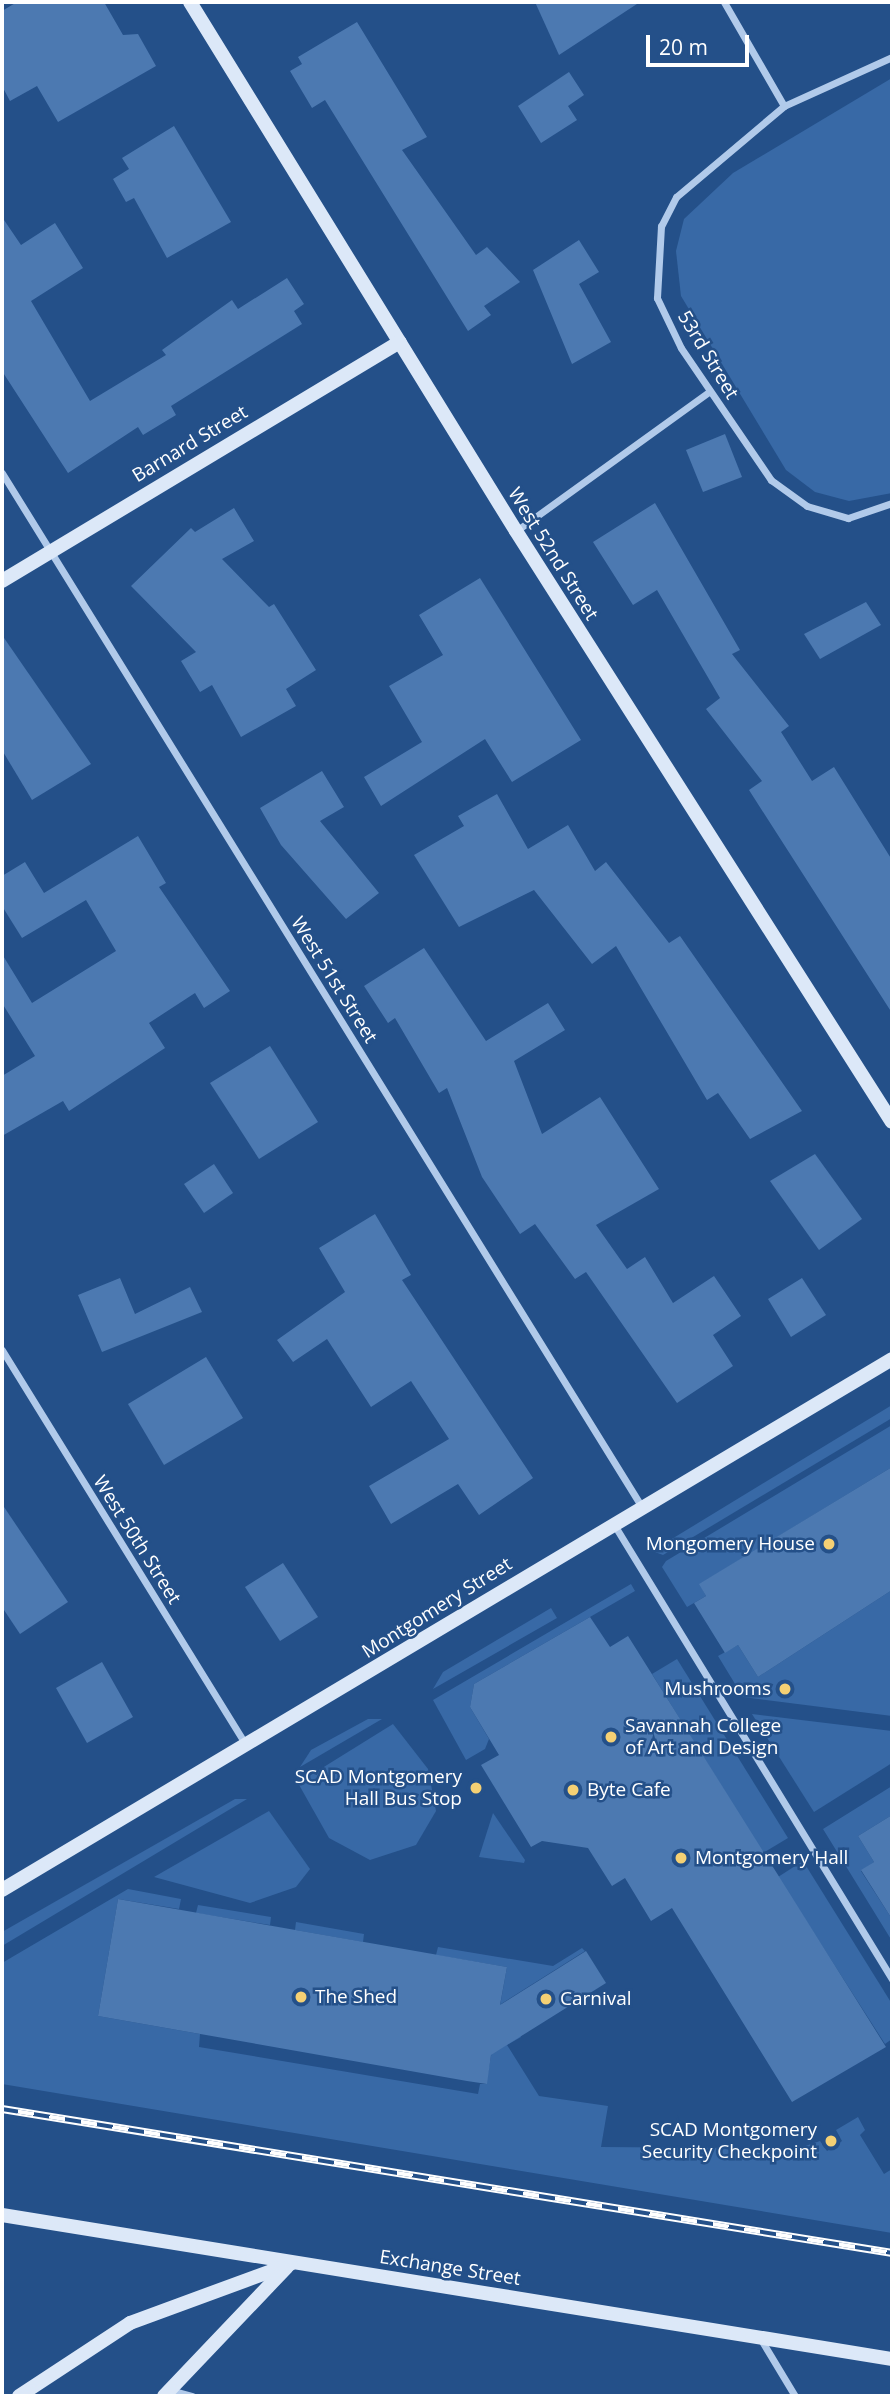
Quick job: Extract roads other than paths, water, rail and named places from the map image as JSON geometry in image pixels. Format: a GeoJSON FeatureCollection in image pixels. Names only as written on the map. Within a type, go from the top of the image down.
{"type":"FeatureCollection","features":[{"type":"Feature","properties":{"kind":"main road","name":"West 52nd Street"},"geometry":{"type":"LineString","coordinates":[[190,2],[516,531],[892,1122]]}},
{"type":"Feature","properties":{"kind":"main road","name":"Barnard Street"},"geometry":{"type":"LineString","coordinates":[[2,581],[400,342]]}},
{"type":"Feature","properties":{"kind":"main road","name":"Montgomery Street"},"geometry":{"type":"LineString","coordinates":[[2,1890],[247,1746],[640,1504],[892,1359]]}},
{"type":"Feature","properties":{"kind":"main road","name":"Exchange Street"},"geometry":{"type":"LineString","coordinates":[[2,2215],[291,2264],[757,2335],[892,2359]]}},
{"type":"Feature","properties":{"kind":"main road"},"geometry":{"type":"LineString","coordinates":[[169,2394],[291,2264]]}},
{"type":"Feature","properties":{"kind":"main road"},"geometry":{"type":"LineString","coordinates":[[19,2396],[130,2323],[291,2264]]}},
{"type":"Feature","properties":{"kind":"street"},"geometry":{"type":"LineString","coordinates":[[724,2],[784,106]]}},
{"type":"Feature","properties":{"kind":"street","name":"53rd Street"},"geometry":{"type":"LineString","coordinates":[[892,57],[784,106],[676,197],[661,226],[657,298],[709,392],[771,480],[807,506],[848,518],[892,503]]}},
{"type":"Feature","properties":{"kind":"street"},"geometry":{"type":"LineString","coordinates":[[516,531],[709,392]]}},
{"type":"Feature","properties":{"kind":"street","name":"West 51st Street"},"geometry":{"type":"LineString","coordinates":[[2,473],[640,1504]]}},
{"type":"Feature","properties":{"kind":"street","name":"West 50th Street"},"geometry":{"type":"LineString","coordinates":[[2,1350],[247,1746]]}},
{"type":"Feature","properties":{"kind":"street"},"geometry":{"type":"LineString","coordinates":[[612,1521],[892,1979]]}},
{"type":"Feature","properties":{"kind":"street"},"geometry":{"type":"LineString","coordinates":[[757,2335],[795,2396]]}},
{"type":"Feature","properties":{"kind":"street"},"geometry":{"type":"LineString","coordinates":[[169,2394],[192,2396]]}},
{"type":"Feature","properties":{"kind":"railway"},"geometry":{"type":"LineString","coordinates":[[2,2109],[892,2253]]}},
{"type":"Feature","properties":{"kind":"place","name":"Mongomery House"},"geometry":{"type":"Point","coordinates":[829,1544]}},
{"type":"Feature","properties":{"kind":"place","name":"Mushrooms"},"geometry":{"type":"Point","coordinates":[785,1689]}},
{"type":"Feature","properties":{"kind":"place","name":"Savannah College of Art and Design"},"geometry":{"type":"Point","coordinates":[611,1737]}},
{"type":"Feature","properties":{"kind":"place","name":"SCAD Montgomery Hall Bus Stop"},"geometry":{"type":"Point","coordinates":[476,1788]}},
{"type":"Feature","properties":{"kind":"place","name":"Byte Cafe"},"geometry":{"type":"Point","coordinates":[573,1790]}},
{"type":"Feature","properties":{"kind":"place","name":"Montgomery Hall"},"geometry":{"type":"Point","coordinates":[681,1858]}},
{"type":"Feature","properties":{"kind":"place","name":"The Shed"},"geometry":{"type":"Point","coordinates":[301,1997]}},
{"type":"Feature","properties":{"kind":"place","name":"Carnival"},"geometry":{"type":"Point","coordinates":[546,1999]}},
{"type":"Feature","properties":{"kind":"place","name":"SCAD Montgomery Security Checkpoint"},"geometry":{"type":"Point","coordinates":[831,2141]}}]}
